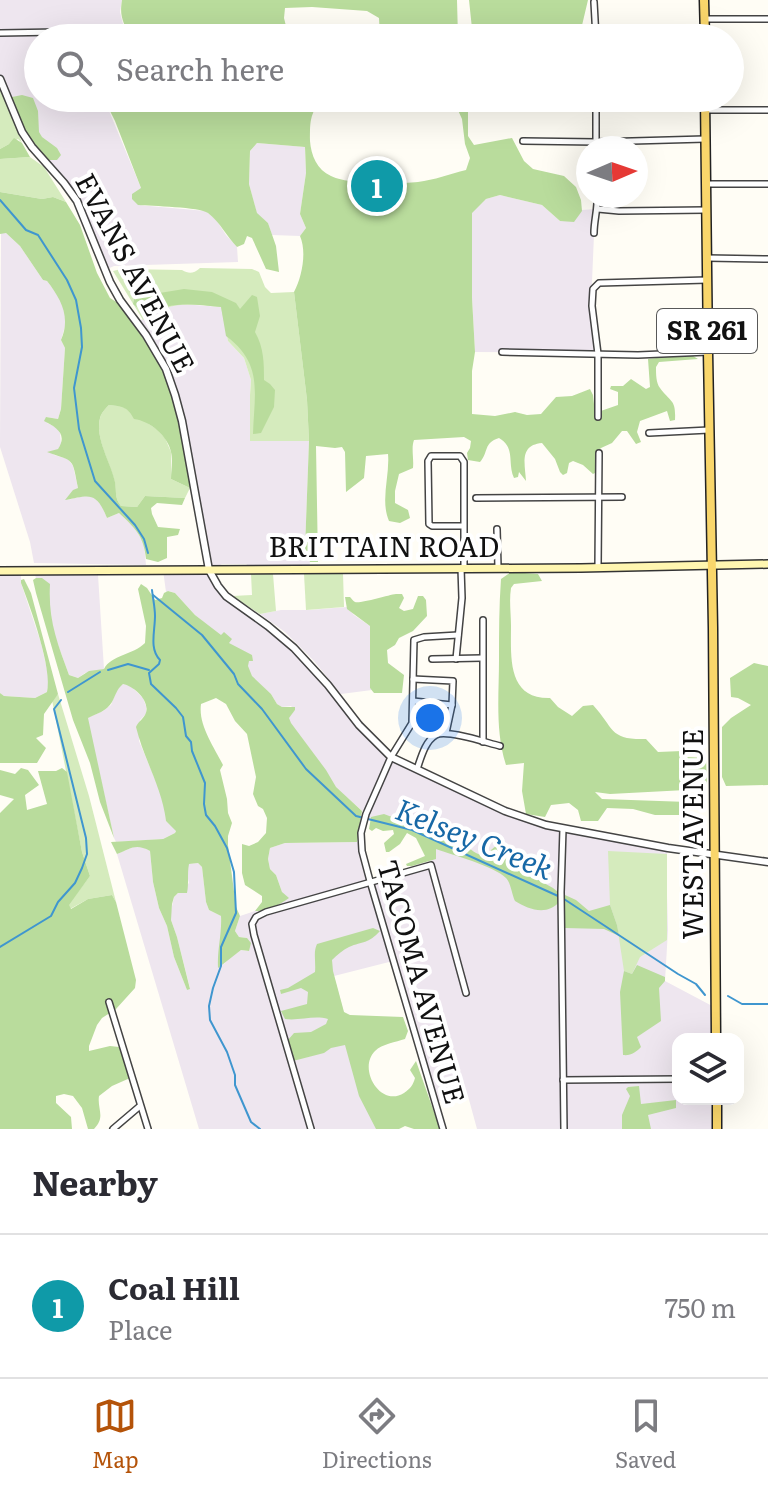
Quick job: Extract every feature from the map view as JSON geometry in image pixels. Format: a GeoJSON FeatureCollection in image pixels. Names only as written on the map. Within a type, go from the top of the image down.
{"type":"FeatureCollection","features":[{"type":"Feature","properties":{"kind":"main road"},"geometry":{"type":"LineString","coordinates":[[704,0],[704,24]]}},
{"type":"Feature","properties":{"kind":"main road","name":"SR 261"},"geometry":{"type":"LineString","coordinates":[[705,112],[712,564]]}},
{"type":"Feature","properties":{"kind":"main road","name":"WEST AVENUE"},"geometry":{"type":"LineString","coordinates":[[712,564],[716,1033]]}},
{"type":"Feature","properties":{"kind":"main road","name":"BRITTAIN ROAD"},"geometry":{"type":"LineString","coordinates":[[0,571],[768,564]]}},
{"type":"Feature","properties":{"kind":"main road"},"geometry":{"type":"LineString","coordinates":[[717,1105],[717,1129]]}},
{"type":"Feature","properties":{"kind":"street"},"geometry":{"type":"LineString","coordinates":[[594,2],[595,24]]}},
{"type":"Feature","properties":{"kind":"street"},"geometry":{"type":"LineString","coordinates":[[704,19],[768,19]]}},
{"type":"Feature","properties":{"kind":"street"},"geometry":{"type":"LineString","coordinates":[[0,33],[24,33]]}},
{"type":"Feature","properties":{"kind":"street","name":"EVANS AVENUE"},"geometry":{"type":"LineString","coordinates":[[0,79],[26,139],[77,201],[110,282],[166,369],[181,417],[209,570],[218,586],[226,596],[286,641],[313,667],[359,725],[391,757]]}},
{"type":"Feature","properties":{"kind":"street"},"geometry":{"type":"LineString","coordinates":[[744,110],[768,110]]}},
{"type":"Feature","properties":{"kind":"street"},"geometry":{"type":"LineString","coordinates":[[596,112],[596,136]]}},
{"type":"Feature","properties":{"kind":"street"},"geometry":{"type":"LineString","coordinates":[[648,142],[705,139]]}},
{"type":"Feature","properties":{"kind":"street"},"geometry":{"type":"LineString","coordinates":[[523,141],[576,144]]}},
{"type":"Feature","properties":{"kind":"street"},"geometry":{"type":"LineString","coordinates":[[706,184],[768,184]]}},
{"type":"Feature","properties":{"kind":"street"},"geometry":{"type":"LineString","coordinates":[[594,233],[598,209],[706,210]]}},
{"type":"Feature","properties":{"kind":"street"},"geometry":{"type":"LineString","coordinates":[[707,258],[768,259]]}},
{"type":"Feature","properties":{"kind":"street"},"geometry":{"type":"LineString","coordinates":[[598,417],[598,354],[592,306],[595,285],[707,280]]}},
{"type":"Feature","properties":{"kind":"street"},"geometry":{"type":"LineString","coordinates":[[502,352],[638,355],[708,352]]}},
{"type":"Feature","properties":{"kind":"street"},"geometry":{"type":"LineString","coordinates":[[649,433],[709,430]]}},
{"type":"Feature","properties":{"kind":"street"},"geometry":{"type":"LineString","coordinates":[[598,567],[599,453]]}},
{"type":"Feature","properties":{"kind":"street"},"geometry":{"type":"LineString","coordinates":[[456,659],[461,628],[464,526],[463,458],[431,456],[428,461],[429,524],[464,526]]}},
{"type":"Feature","properties":{"kind":"street"},"geometry":{"type":"LineString","coordinates":[[476,498],[622,497]]}},
{"type":"Feature","properties":{"kind":"street"},"geometry":{"type":"LineString","coordinates":[[497,529],[498,567]]}},
{"type":"Feature","properties":{"kind":"street"},"geometry":{"type":"LineString","coordinates":[[483,620],[483,742]]}},
{"type":"Feature","properties":{"kind":"street","name":"TACOMA AVENUE"},"geometry":{"type":"LineString","coordinates":[[443,1129],[361,844],[366,814],[391,757],[412,723],[414,640],[458,635]]}},
{"type":"Feature","properties":{"kind":"street"},"geometry":{"type":"LineString","coordinates":[[432,659],[482,658]]}},
{"type":"Feature","properties":{"kind":"street"},"geometry":{"type":"LineString","coordinates":[[413,679],[453,681],[446,733]]}},
{"type":"Feature","properties":{"kind":"street"},"geometry":{"type":"LineString","coordinates":[[413,701],[452,705]]}},
{"type":"Feature","properties":{"kind":"street"},"geometry":{"type":"LineString","coordinates":[[417,769],[427,743],[436,734],[446,733],[500,746]]}},
{"type":"Feature","properties":{"kind":"street"},"geometry":{"type":"LineString","coordinates":[[391,757],[509,813],[563,829],[768,862]]}},
{"type":"Feature","properties":{"kind":"street"},"geometry":{"type":"LineString","coordinates":[[563,829],[564,1129]]}},
{"type":"Feature","properties":{"kind":"street"},"geometry":{"type":"LineString","coordinates":[[311,1129],[253,928],[256,917],[431,865],[466,993]]}},
{"type":"Feature","properties":{"kind":"street"},"geometry":{"type":"LineString","coordinates":[[109,1002],[148,1129]]}},
{"type":"Feature","properties":{"kind":"street"},"geometry":{"type":"LineString","coordinates":[[563,1080],[672,1079]]}},
{"type":"Feature","properties":{"kind":"street"},"geometry":{"type":"LineString","coordinates":[[113,1129],[140,1106]]}},
{"type":"Feature","properties":{"kind":"shaded area"},"geometry":{"type":"Polygon","coordinates":[[[0,0],[122,0],[120,12],[123,24],[24,24],[24,112],[110,112],[141,188],[138,205],[206,211],[237,247],[238,262],[114,266],[105,270],[77,201],[32,147],[0,79],[0,0]]]}},
{"type":"Feature","properties":{"kind":"shaded area"},"geometry":{"type":"Polygon","coordinates":[[[257,143],[305,147],[306,173],[300,214],[306,228],[300,236],[272,235],[268,223],[257,214],[249,184],[250,151],[257,143]]]}},
{"type":"Feature","properties":{"kind":"shaded area"},"geometry":{"type":"Polygon","coordinates":[[[500,195],[542,205],[560,221],[581,210],[597,209],[591,305],[596,353],[475,352],[471,213],[486,199],[500,195]]]}},
{"type":"Feature","properties":{"kind":"shaded area"},"geometry":{"type":"Polygon","coordinates":[[[1,233],[6,233],[20,246],[43,280],[60,298],[64,309],[66,323],[61,340],[65,348],[61,409],[58,419],[46,417],[47,423],[58,428],[60,433],[61,445],[52,452],[68,459],[73,466],[78,488],[67,500],[87,495],[102,506],[107,518],[119,513],[135,528],[144,544],[146,565],[34,563],[0,447],[1,233]]]}},
{"type":"Feature","properties":{"kind":"shaded area"},"geometry":{"type":"Polygon","coordinates":[[[181,304],[222,307],[228,341],[244,358],[251,380],[250,440],[309,441],[305,549],[309,569],[254,570],[246,564],[222,564],[210,570],[219,592],[286,641],[391,757],[527,820],[668,848],[665,981],[716,1008],[716,1033],[672,1033],[672,1105],[717,1105],[717,1129],[477,1129],[468,1096],[435,1102],[393,961],[334,976],[363,1083],[380,1129],[199,1129],[117,854],[141,846],[150,851],[159,908],[187,990],[190,988],[171,911],[174,897],[189,883],[188,864],[198,863],[202,867],[209,910],[221,916],[224,964],[241,950],[248,951],[247,938],[239,937],[235,931],[240,916],[258,912],[282,892],[276,875],[270,869],[270,848],[285,843],[357,842],[361,844],[370,881],[431,864],[423,835],[365,819],[367,815],[335,787],[290,723],[288,718],[295,710],[291,706],[277,704],[271,694],[246,672],[248,655],[228,643],[195,615],[175,593],[166,592],[163,570],[209,569],[166,369],[137,322],[164,308],[181,304]]]}},
{"type":"Feature","properties":{"kind":"shaded area"},"geometry":{"type":"Polygon","coordinates":[[[0,574],[21,575],[41,643],[48,687],[47,692],[35,698],[4,696],[0,693],[0,574]]]}},
{"type":"Feature","properties":{"kind":"shaded area"},"geometry":{"type":"Polygon","coordinates":[[[35,575],[98,575],[104,669],[85,673],[78,678],[69,675],[53,631],[42,578],[35,575]]]}},
{"type":"Feature","properties":{"kind":"shaded area"},"geometry":{"type":"Polygon","coordinates":[[[347,607],[370,626],[372,690],[341,694],[285,632],[260,614],[281,610],[347,607]]]}},
{"type":"Feature","properties":{"kind":"shaded area"},"geometry":{"type":"Polygon","coordinates":[[[123,684],[131,686],[146,706],[146,714],[140,720],[139,741],[164,802],[166,821],[176,830],[163,839],[116,842],[114,838],[87,718],[111,705],[118,687],[123,684]]]}},
{"type":"Feature","properties":{"kind":"green space"},"geometry":{"type":"Polygon","coordinates":[[[122,0],[457,0],[458,24],[379,24],[379,18],[367,11],[312,7],[285,8],[286,24],[125,24],[122,0]]]}},
{"type":"Feature","properties":{"kind":"green space"},"geometry":{"type":"Polygon","coordinates":[[[469,0],[588,0],[582,24],[472,24],[469,0]]]}},
{"type":"Feature","properties":{"kind":"green space"},"geometry":{"type":"Polygon","coordinates":[[[0,82],[22,143],[18,139],[0,149],[0,82]]]}},
{"type":"Feature","properties":{"kind":"green space"},"geometry":{"type":"Polygon","coordinates":[[[24,96],[24,112],[38,112],[39,132],[57,148],[61,155],[57,160],[47,160],[26,132],[12,97],[24,96]]]}},
{"type":"Feature","properties":{"kind":"green space"},"geometry":{"type":"Polygon","coordinates":[[[110,112],[314,112],[313,157],[326,173],[339,179],[361,182],[409,183],[466,170],[470,158],[459,112],[468,112],[468,136],[474,145],[512,138],[524,161],[533,169],[564,176],[576,187],[576,208],[582,208],[582,211],[574,222],[560,221],[542,205],[500,195],[486,199],[472,213],[475,352],[472,414],[541,414],[556,397],[572,396],[590,389],[595,413],[618,405],[618,392],[610,389],[611,386],[623,386],[631,379],[646,389],[650,387],[648,359],[690,354],[698,359],[659,362],[656,378],[674,405],[675,420],[670,421],[667,411],[640,421],[637,432],[641,442],[636,444],[627,431],[622,431],[612,443],[597,452],[597,472],[593,474],[573,461],[563,475],[542,443],[527,451],[526,481],[519,472],[518,477],[514,478],[508,446],[499,438],[488,445],[480,462],[468,460],[471,441],[464,437],[414,440],[413,468],[399,474],[395,491],[395,503],[408,510],[410,518],[400,523],[389,521],[386,513],[388,454],[366,456],[364,478],[346,492],[345,452],[342,447],[316,446],[318,562],[310,562],[305,549],[309,441],[307,400],[294,292],[303,264],[300,236],[306,228],[300,214],[306,173],[305,147],[257,143],[250,151],[249,184],[257,213],[268,223],[276,246],[279,272],[266,269],[252,238],[247,236],[244,244],[237,247],[208,213],[186,208],[138,205],[132,194],[141,188],[110,112]]]}},
{"type":"Feature","properties":{"kind":"green space"},"geometry":{"type":"Polygon","coordinates":[[[14,138],[22,143],[30,157],[0,159],[0,149],[14,138]]]}},
{"type":"Feature","properties":{"kind":"green space"},"geometry":{"type":"Polygon","coordinates":[[[30,157],[44,167],[66,202],[53,197],[42,199],[0,192],[0,159],[30,157]]]}},
{"type":"Feature","properties":{"kind":"green space"},"geometry":{"type":"Polygon","coordinates":[[[0,192],[42,199],[53,197],[66,202],[80,225],[97,273],[110,298],[118,303],[166,375],[181,424],[190,488],[171,479],[169,446],[152,426],[134,419],[124,408],[109,405],[99,423],[101,440],[121,506],[137,507],[145,496],[185,498],[182,505],[157,503],[151,508],[158,527],[180,529],[178,535],[167,537],[167,558],[158,562],[146,559],[138,533],[119,513],[107,518],[99,503],[91,497],[65,500],[78,488],[75,471],[71,462],[47,452],[58,449],[62,439],[56,429],[44,421],[46,417],[58,419],[61,409],[65,348],[61,340],[65,316],[47,281],[43,280],[20,246],[6,233],[0,234],[0,192]]]}},
{"type":"Feature","properties":{"kind":"green space"},"geometry":{"type":"Polygon","coordinates":[[[200,268],[252,269],[259,272],[271,293],[294,292],[309,441],[250,441],[251,380],[244,358],[228,341],[221,307],[172,306],[143,320],[113,271],[182,270],[191,273],[200,268]]]}},
{"type":"Feature","properties":{"kind":"green space"},"geometry":{"type":"Polygon","coordinates":[[[184,289],[212,292],[236,303],[240,309],[252,295],[257,297],[260,316],[255,332],[262,350],[264,380],[275,390],[274,407],[261,433],[253,434],[255,393],[252,369],[238,347],[226,336],[221,307],[174,305],[146,314],[133,304],[135,297],[184,289]]]}},
{"type":"Feature","properties":{"kind":"green space"},"geometry":{"type":"Polygon","coordinates":[[[109,405],[122,406],[165,438],[171,452],[171,479],[190,488],[185,498],[145,496],[137,507],[121,506],[99,432],[101,415],[109,405]]]}},
{"type":"Feature","properties":{"kind":"green space"},"geometry":{"type":"Polygon","coordinates":[[[511,572],[538,574],[542,581],[514,584],[511,588],[512,663],[514,674],[526,692],[550,698],[572,716],[583,706],[593,705],[619,735],[646,739],[658,752],[682,751],[687,757],[706,758],[705,789],[610,794],[595,792],[602,799],[688,802],[688,810],[682,815],[655,815],[633,809],[607,808],[598,821],[581,821],[578,810],[569,803],[551,805],[545,817],[526,814],[522,791],[524,763],[506,765],[499,726],[501,579],[511,572]]]}},
{"type":"Feature","properties":{"kind":"green space"},"geometry":{"type":"Polygon","coordinates":[[[343,573],[344,607],[306,610],[304,574],[343,573]]]}},
{"type":"Feature","properties":{"kind":"green space"},"geometry":{"type":"Polygon","coordinates":[[[251,574],[273,574],[276,611],[260,614],[232,596],[252,595],[251,574]]]}},
{"type":"Feature","properties":{"kind":"green space"},"geometry":{"type":"Polygon","coordinates":[[[36,578],[50,584],[50,609],[57,641],[69,675],[78,678],[89,671],[104,669],[107,664],[145,643],[146,626],[138,589],[141,584],[155,600],[168,591],[175,593],[195,615],[221,635],[224,632],[232,639],[229,643],[252,655],[253,661],[249,661],[248,666],[252,676],[277,704],[295,707],[289,718],[291,723],[336,787],[362,811],[357,842],[285,843],[270,848],[270,869],[276,875],[282,892],[289,898],[268,909],[255,911],[262,902],[262,896],[245,885],[242,844],[249,846],[258,842],[266,833],[267,818],[253,794],[256,777],[247,734],[226,704],[216,698],[201,704],[204,728],[223,765],[220,770],[232,823],[228,845],[236,907],[240,916],[235,931],[251,943],[249,951],[241,950],[218,968],[221,916],[209,910],[202,867],[198,863],[189,864],[187,893],[178,893],[174,897],[171,920],[190,989],[187,990],[174,957],[159,908],[150,851],[137,847],[117,854],[111,842],[163,839],[176,831],[166,821],[161,797],[136,727],[145,715],[146,705],[137,691],[123,684],[107,708],[88,718],[114,838],[73,720],[36,593],[33,580],[36,578]]]}},
{"type":"Feature","properties":{"kind":"green space"},"geometry":{"type":"Polygon","coordinates":[[[24,579],[31,593],[58,694],[44,714],[43,735],[36,738],[46,748],[37,763],[0,763],[0,693],[4,696],[35,698],[47,692],[44,654],[21,583],[24,579]]]}},
{"type":"Feature","properties":{"kind":"green space"},"geometry":{"type":"Polygon","coordinates":[[[402,594],[404,598],[399,608],[404,611],[413,609],[418,596],[423,596],[427,616],[387,650],[388,663],[404,675],[402,693],[374,693],[370,688],[370,626],[347,609],[345,597],[358,602],[402,594]]]}},
{"type":"Feature","properties":{"kind":"green space"},"geometry":{"type":"Polygon","coordinates":[[[754,663],[768,666],[768,785],[726,786],[722,777],[722,727],[751,705],[731,697],[730,678],[754,663]]]}},
{"type":"Feature","properties":{"kind":"green space"},"geometry":{"type":"Polygon","coordinates":[[[58,694],[89,796],[116,902],[112,895],[88,899],[70,909],[68,905],[90,876],[82,852],[52,700],[58,694]]]}},
{"type":"Feature","properties":{"kind":"green space"},"geometry":{"type":"Polygon","coordinates":[[[21,768],[28,770],[39,785],[25,795],[27,810],[47,804],[38,771],[62,768],[67,772],[82,852],[90,876],[69,905],[71,909],[88,899],[112,895],[136,980],[135,988],[97,1025],[89,1046],[89,1051],[119,1047],[130,1078],[99,1096],[100,1117],[94,1129],[88,1129],[82,1108],[73,1096],[64,1094],[56,1096],[56,1103],[71,1117],[72,1129],[0,1129],[0,813],[14,799],[0,795],[0,770],[15,774],[21,768]]]}},
{"type":"Feature","properties":{"kind":"green space"},"geometry":{"type":"Polygon","coordinates":[[[384,814],[444,834],[481,855],[490,855],[497,845],[499,852],[511,858],[524,872],[558,892],[560,901],[550,909],[526,907],[515,901],[508,880],[500,874],[436,849],[436,859],[407,866],[425,856],[416,838],[407,833],[400,844],[386,852],[384,843],[394,834],[393,830],[369,829],[371,817],[384,814]]]}},
{"type":"Feature","properties":{"kind":"green space"},"geometry":{"type":"Polygon","coordinates":[[[608,851],[667,854],[667,940],[640,957],[632,974],[624,971],[617,925],[610,905],[608,851]]]}},
{"type":"Feature","properties":{"kind":"green space"},"geometry":{"type":"Polygon","coordinates":[[[565,895],[589,911],[610,905],[619,936],[604,929],[565,928],[565,895]]]}},
{"type":"Feature","properties":{"kind":"green space"},"geometry":{"type":"Polygon","coordinates":[[[373,928],[380,931],[369,940],[347,948],[332,960],[344,1012],[350,1015],[403,1017],[408,1031],[405,1039],[375,1051],[370,1059],[370,1076],[380,1091],[395,1096],[412,1085],[415,1078],[410,1070],[416,1061],[440,1129],[405,1126],[376,1129],[359,1096],[345,1045],[293,1061],[288,1040],[294,1033],[311,1032],[326,1024],[328,1019],[285,1019],[281,1011],[307,1004],[308,992],[301,988],[281,994],[280,990],[315,972],[317,944],[373,928]]]}},
{"type":"Feature","properties":{"kind":"green space"},"geometry":{"type":"Polygon","coordinates":[[[637,965],[665,977],[659,988],[661,1021],[637,1037],[639,1049],[623,1055],[620,992],[624,971],[632,974],[637,965]]]}},
{"type":"Feature","properties":{"kind":"green space"},"geometry":{"type":"Polygon","coordinates":[[[639,1086],[641,1104],[672,1100],[676,1108],[648,1115],[651,1129],[622,1129],[622,1115],[630,1096],[628,1087],[639,1086]]]}},
{"type":"Feature","properties":{"kind":"waterway","name":"Kelsey Creek"},"geometry":{"type":"LineString","coordinates":[[0,200],[26,230],[38,235],[76,300],[82,347],[74,388],[79,429],[95,481],[135,525],[148,553]]}},
{"type":"Feature","properties":{"kind":"waterway"},"geometry":{"type":"LineString","coordinates":[[152,590],[154,645],[160,660],[149,673],[151,684],[183,717],[186,736],[205,783],[206,815],[227,848],[234,872],[236,913],[221,947],[221,966],[209,1006],[210,1020],[227,1052],[235,1085],[251,1122],[260,1129]]}},
{"type":"Feature","properties":{"kind":"waterway","name":"Kelsey Creek"},"geometry":{"type":"LineString","coordinates":[[153,595],[202,635],[306,769],[356,816],[412,830],[558,896]]}},
{"type":"Feature","properties":{"kind":"waterway"},"geometry":{"type":"LineString","coordinates":[[108,670],[128,664],[149,670]]}},
{"type":"Feature","properties":{"kind":"waterway"},"geometry":{"type":"LineString","coordinates":[[68,692],[100,672]]}},
{"type":"Feature","properties":{"kind":"waterway"},"geometry":{"type":"LineString","coordinates":[[0,947],[51,916],[58,902],[75,883],[87,854],[86,838],[54,709],[61,700]]}},
{"type":"Feature","properties":{"kind":"waterway","name":"Kelsey Creek"},"geometry":{"type":"LineString","coordinates":[[564,899],[696,984],[705,995]]}},
{"type":"Feature","properties":{"kind":"waterway","name":"Kelsey Creek"},"geometry":{"type":"LineString","coordinates":[[728,996],[742,1004],[768,1004]]}},
{"type":"Feature","properties":{"kind":"place","name":"Coal Hill"},"geometry":{"type":"Point","coordinates":[377,186]}}]}
